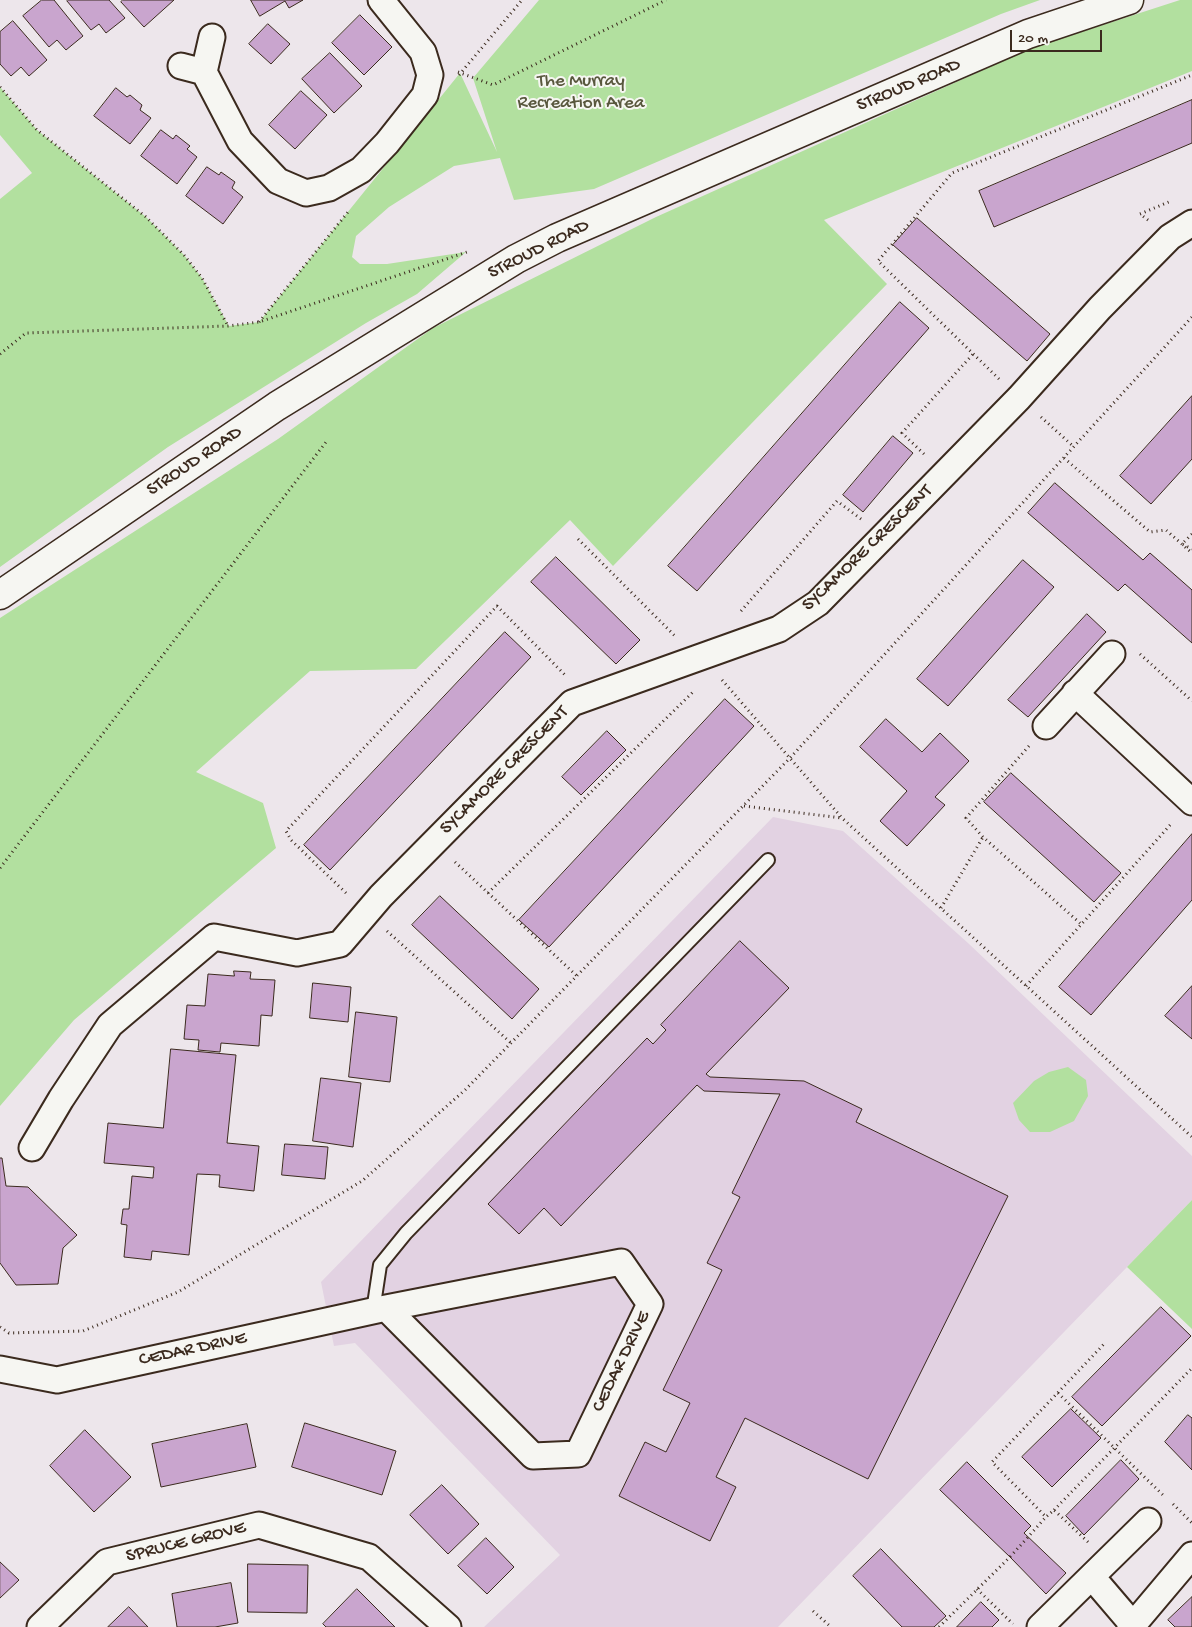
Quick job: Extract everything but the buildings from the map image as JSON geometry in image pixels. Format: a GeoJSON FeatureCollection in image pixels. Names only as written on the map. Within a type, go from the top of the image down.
{"type":"FeatureCollection","features":[{"type":"Feature","properties":{"kind":"street"},"geometry":{"type":"LineString","coordinates":[[212,37],[192,69],[240,141],[278,181],[306,192],[329,188],[361,170],[387,143],[425,96],[430,74],[423,52],[381,0]]}},
{"type":"Feature","properties":{"kind":"street","name":"STROUD ROAD"},"geometry":{"type":"LineString","coordinates":[[0,595],[277,406],[516,259],[566,234],[1028,34],[1128,0]]}},
{"type":"Feature","properties":{"kind":"street","name":"SYCAMORE CRESCENT"},"geometry":{"type":"LineString","coordinates":[[32,1148],[60,1099],[110,1024],[214,937],[297,954],[340,944],[374,904],[572,703],[704,662],[780,628],[818,603],[1019,398],[1100,308],[1170,237],[1192,223]]}},
{"type":"Feature","properties":{"kind":"street"},"geometry":{"type":"LineString","coordinates":[[1046,726],[1112,654]]}},
{"type":"Feature","properties":{"kind":"street"},"geometry":{"type":"LineString","coordinates":[[1075,693],[1191,802]]}},
{"type":"Feature","properties":{"kind":"street","name":"CEDAR DRIVE"},"geometry":{"type":"LineString","coordinates":[[0,1369],[57,1380],[380,1309],[621,1262],[650,1304],[578,1454],[533,1456],[380,1309]]}},
{"type":"Feature","properties":{"kind":"street"},"geometry":{"type":"LineString","coordinates":[[1040,1627],[1148,1521]]}},
{"type":"Feature","properties":{"kind":"street","name":"SPRUCE GROVE"},"geometry":{"type":"LineString","coordinates":[[40,1627],[107,1562],[259,1525],[369,1557],[448,1627]]}},
{"type":"Feature","properties":{"kind":"street"},"geometry":{"type":"LineString","coordinates":[[1100,1569],[1131,1626],[1192,1555]]}},
{"type":"Feature","properties":{"kind":"lane"},"geometry":{"type":"LineString","coordinates":[[380,1309],[380,1265],[406,1233],[768,860]]}},
{"type":"Feature","properties":{"kind":"path"},"geometry":{"type":"LineString","coordinates":[[460,73],[493,85],[666,0]]}},
{"type":"Feature","properties":{"kind":"path"},"geometry":{"type":"LineString","coordinates":[[1074,447],[1019,398],[878,261],[952,174],[1192,75]]}},
{"type":"Feature","properties":{"kind":"path"},"geometry":{"type":"LineString","coordinates":[[0,87],[37,130],[146,217],[184,255],[202,278],[228,326]]}},
{"type":"Feature","properties":{"kind":"path"},"geometry":{"type":"LineString","coordinates":[[1140,214],[1154,208]]}},
{"type":"Feature","properties":{"kind":"path"},"geometry":{"type":"LineString","coordinates":[[0,354],[26,333],[228,326],[259,322],[474,249]]}},
{"type":"Feature","properties":{"kind":"path"},"geometry":{"type":"LineString","coordinates":[[0,1327],[9,1333],[84,1331],[178,1292],[362,1181],[465,1090],[744,806],[1192,317]]}},
{"type":"Feature","properties":{"kind":"path"},"geometry":{"type":"LineString","coordinates":[[946,474],[902,433],[973,354]]}},
{"type":"Feature","properties":{"kind":"path"},"geometry":{"type":"LineString","coordinates":[[0,868],[326,442]]}},
{"type":"Feature","properties":{"kind":"path"},"geometry":{"type":"LineString","coordinates":[[1064,458],[1150,532],[1166,530],[1192,553]]}},
{"type":"Feature","properties":{"kind":"path"},"geometry":{"type":"LineString","coordinates":[[740,612],[837,501],[885,536]]}},
{"type":"Feature","properties":{"kind":"path"},"geometry":{"type":"LineString","coordinates":[[1182,544],[1192,534]]}},
{"type":"Feature","properties":{"kind":"path"},"geometry":{"type":"LineString","coordinates":[[578,539],[704,662],[842,818],[1192,1138]]}},
{"type":"Feature","properties":{"kind":"path"},"geometry":{"type":"LineString","coordinates":[[1182,544],[1192,549]]}},
{"type":"Feature","properties":{"kind":"path"},"geometry":{"type":"LineString","coordinates":[[511,1043],[374,904],[290,840],[286,831],[497,606],[588,697]]}},
{"type":"Feature","properties":{"kind":"path"},"geometry":{"type":"LineString","coordinates":[[1112,654],[1126,642],[1192,701]]}},
{"type":"Feature","properties":{"kind":"path"},"geometry":{"type":"LineString","coordinates":[[488,893],[704,662]]}},
{"type":"Feature","properties":{"kind":"path"},"geometry":{"type":"LineString","coordinates":[[1027,750],[966,818],[983,837],[1080,924]]}},
{"type":"Feature","properties":{"kind":"path"},"geometry":{"type":"LineString","coordinates":[[1026,986],[1191,802]]}},
{"type":"Feature","properties":{"kind":"path"},"geometry":{"type":"LineString","coordinates":[[744,806],[842,818]]}},
{"type":"Feature","properties":{"kind":"path"},"geometry":{"type":"LineString","coordinates":[[941,908],[983,837]]}},
{"type":"Feature","properties":{"kind":"path"},"geometry":{"type":"LineString","coordinates":[[434,843],[577,976]]}},
{"type":"Feature","properties":{"kind":"path"},"geometry":{"type":"LineString","coordinates":[[1046,1517],[992,1462],[1104,1344]]}},
{"type":"Feature","properties":{"kind":"path"},"geometry":{"type":"LineString","coordinates":[[939,1627],[1010,1557],[1046,1517],[1192,1368]]}},
{"type":"Feature","properties":{"kind":"path"},"geometry":{"type":"LineString","coordinates":[[1058,1393],[1116,1447],[1192,1524]]}},
{"type":"Feature","properties":{"kind":"path"},"geometry":{"type":"LineString","coordinates":[[1054,1510],[1100,1569]]}},
{"type":"Feature","properties":{"kind":"path"},"geometry":{"type":"LineString","coordinates":[[977,1589],[1016,1627]]}},
{"type":"Feature","properties":{"kind":"path"},"geometry":{"type":"LineString","coordinates":[[813,1611],[831,1627]]}},
{"type":"Feature","properties":{"kind":"shaded area"},"geometry":{"type":"Polygon","coordinates":[[[773,817],[843,831],[968,943],[1192,1156],[1192,1200],[778,1627],[484,1627],[560,1555],[355,1343],[334,1346],[321,1282],[773,817]]]}},
{"type":"Feature","properties":{"kind":"green space","name":"The Murray Recreation Area"},"geometry":{"type":"Polygon","coordinates":[[[539,0],[1040,0],[1001,14],[594,189],[514,200],[500,158],[454,166],[389,207],[356,236],[352,257],[360,264],[387,264],[466,252],[417,294],[366,323],[168,447],[0,567],[0,199],[32,173],[0,135],[0,87],[37,130],[146,217],[184,255],[202,278],[229,326],[259,322],[460,73],[497,152],[473,78],[539,0]]]}},
{"type":"Feature","properties":{"kind":"green space"},"geometry":{"type":"Polygon","coordinates":[[[1180,0],[1192,0],[1192,71],[824,220],[887,284],[613,566],[570,520],[416,669],[310,671],[196,772],[263,803],[276,848],[74,1020],[0,1106],[0,618],[278,439],[433,328],[656,217],[1032,48],[1180,0]]]}},
{"type":"Feature","properties":{"kind":"green space"},"geometry":{"type":"Polygon","coordinates":[[[1068,1067],[1086,1080],[1088,1096],[1074,1121],[1050,1132],[1030,1132],[1019,1120],[1013,1103],[1034,1081],[1049,1072],[1068,1067]]]}},
{"type":"Feature","properties":{"kind":"green space"},"geometry":{"type":"Polygon","coordinates":[[[1192,1200],[1192,1329],[1127,1267],[1192,1200]]]}}]}
